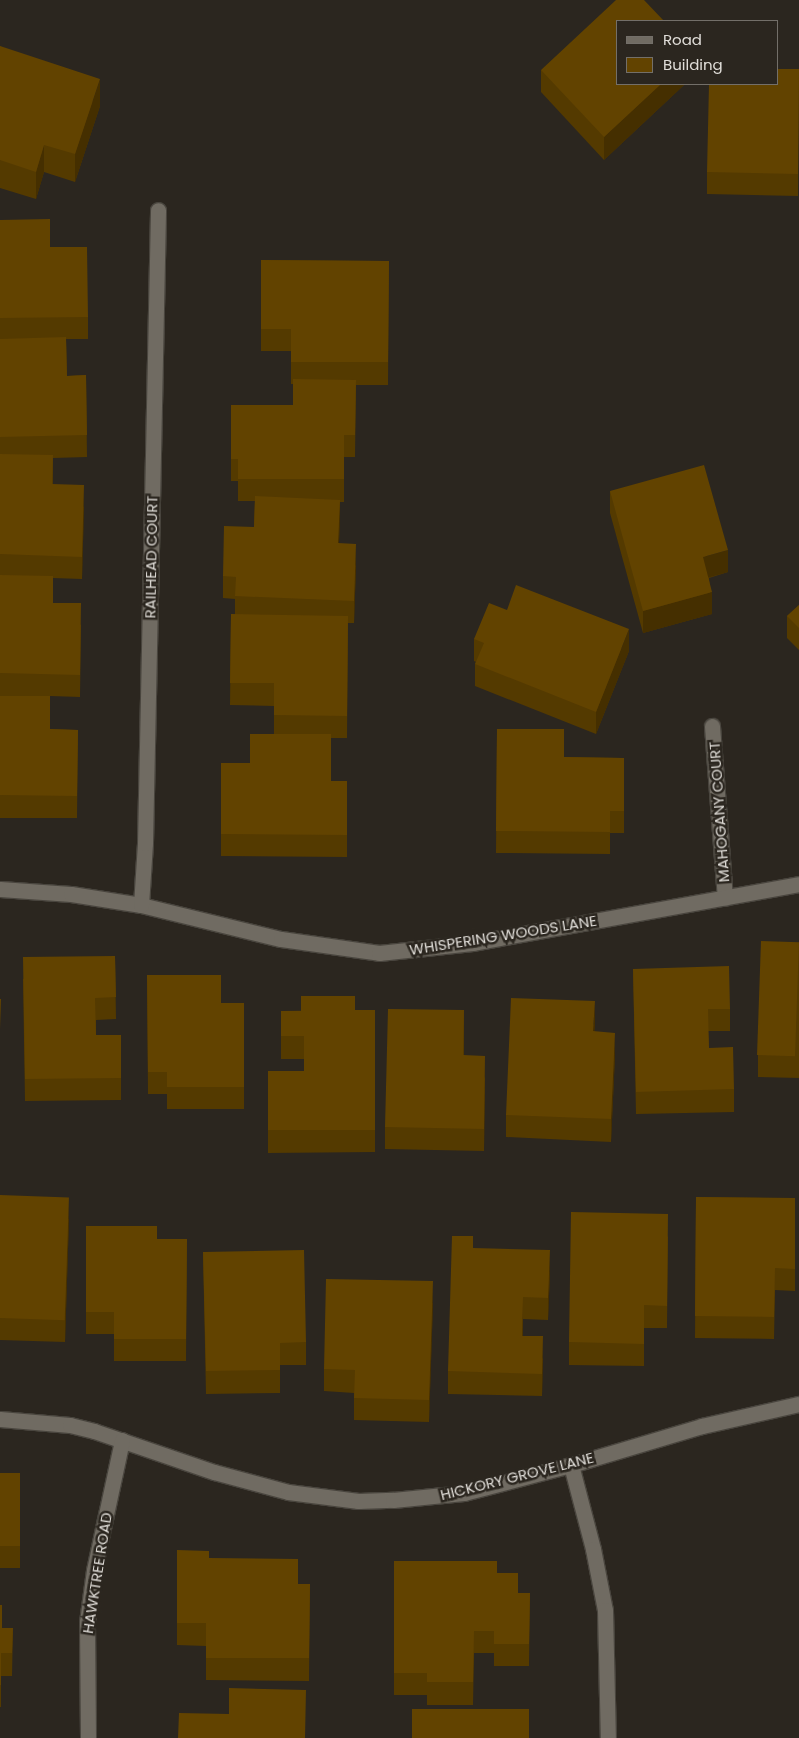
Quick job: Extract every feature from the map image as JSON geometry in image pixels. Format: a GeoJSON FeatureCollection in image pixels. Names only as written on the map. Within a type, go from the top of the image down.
{"type":"FeatureCollection","features":[{"type":"Feature","properties":{"kind":"street","name":"RAILHEAD COURT"},"geometry":{"type":"LineString","coordinates":[[141,905],[146,833],[158,210]]}},
{"type":"Feature","properties":{"kind":"street","name":"MAHOGANY COURT"},"geometry":{"type":"LineString","coordinates":[[712,726],[725,898]]}},
{"type":"Feature","properties":{"kind":"street","name":"WHISPERING WOODS LANE"},"geometry":{"type":"LineString","coordinates":[[0,889],[71,894],[141,905],[281,939],[379,953],[472,943],[799,884]]}},
{"type":"Feature","properties":{"kind":"street","name":"HICKORY GROVE LANE"},"geometry":{"type":"LineString","coordinates":[[0,1420],[70,1425],[122,1440],[214,1472],[261,1485],[324,1498],[358,1501],[464,1493],[571,1465],[702,1426],[799,1404]]}},
{"type":"Feature","properties":{"kind":"street","name":"HAWKTREE ROAD"},"geometry":{"type":"LineString","coordinates":[[88,1738],[85,1652],[88,1614],[122,1440]]}},
{"type":"Feature","properties":{"kind":"street"},"geometry":{"type":"LineString","coordinates":[[571,1465],[594,1550],[605,1610],[608,1738]]}},
{"type":"Feature","properties":{"kind":"building"},"geometry":{"type":"Polygon","coordinates":[[[616,0],[644,0],[663,20],[616,20],[616,85],[660,85],[604,137],[541,70],[616,0]]]}},
{"type":"Feature","properties":{"kind":"building"},"geometry":{"type":"Polygon","coordinates":[[[0,46],[100,79],[75,154],[44,145],[36,172],[0,160],[0,46]]]}},
{"type":"Feature","properties":{"kind":"building"},"geometry":{"type":"Polygon","coordinates":[[[779,69],[799,69],[798,174],[707,172],[709,85],[779,85],[779,69]]]}},
{"type":"Feature","properties":{"kind":"building"},"geometry":{"type":"Polygon","coordinates":[[[50,219],[50,247],[87,247],[88,317],[0,318],[0,220],[50,219]]]}},
{"type":"Feature","properties":{"kind":"building"},"geometry":{"type":"Polygon","coordinates":[[[261,260],[389,261],[388,362],[291,362],[291,329],[261,329],[261,260]]]}},
{"type":"Feature","properties":{"kind":"building"},"geometry":{"type":"Polygon","coordinates":[[[66,337],[67,376],[86,375],[87,435],[0,437],[0,339],[66,337]]]}},
{"type":"Feature","properties":{"kind":"building"},"geometry":{"type":"Polygon","coordinates":[[[293,379],[356,380],[355,435],[344,435],[344,479],[238,479],[238,459],[231,459],[231,405],[293,405],[293,379]]]}},
{"type":"Feature","properties":{"kind":"building"},"geometry":{"type":"Polygon","coordinates":[[[0,454],[53,455],[52,484],[84,485],[82,557],[0,554],[0,454]]]}},
{"type":"Feature","properties":{"kind":"building"},"geometry":{"type":"Polygon","coordinates":[[[704,465],[728,550],[703,557],[712,592],[643,611],[610,491],[704,465]]]}},
{"type":"Feature","properties":{"kind":"building"},"geometry":{"type":"Polygon","coordinates":[[[255,496],[340,500],[338,543],[356,544],[354,601],[235,596],[236,577],[223,576],[224,526],[254,527],[255,496]]]}},
{"type":"Feature","properties":{"kind":"building"},"geometry":{"type":"Polygon","coordinates":[[[0,575],[53,576],[53,603],[81,603],[80,675],[0,673],[0,575]]]}},
{"type":"Feature","properties":{"kind":"building"},"geometry":{"type":"Polygon","coordinates":[[[516,585],[629,629],[596,712],[475,664],[484,643],[474,639],[489,603],[507,610],[516,585]]]}},
{"type":"Feature","properties":{"kind":"building"},"geometry":{"type":"Polygon","coordinates":[[[799,605],[799,628],[787,616],[799,605]]]}},
{"type":"Feature","properties":{"kind":"building"},"geometry":{"type":"Polygon","coordinates":[[[231,614],[348,616],[347,716],[274,715],[274,683],[230,683],[231,614]]]}},
{"type":"Feature","properties":{"kind":"building"},"geometry":{"type":"Polygon","coordinates":[[[0,696],[50,696],[50,729],[78,730],[77,796],[0,795],[0,696]]]}},
{"type":"Feature","properties":{"kind":"building"},"geometry":{"type":"Polygon","coordinates":[[[497,729],[564,729],[564,757],[624,758],[624,811],[610,811],[610,832],[496,831],[497,729]]]}},
{"type":"Feature","properties":{"kind":"building"},"geometry":{"type":"Polygon","coordinates":[[[250,734],[331,734],[331,781],[347,781],[347,835],[221,834],[221,763],[250,763],[250,734]]]}},
{"type":"Feature","properties":{"kind":"building"},"geometry":{"type":"Polygon","coordinates":[[[761,941],[799,942],[795,1056],[757,1055],[761,941]]]}},
{"type":"Feature","properties":{"kind":"building"},"geometry":{"type":"Polygon","coordinates":[[[115,956],[116,997],[95,998],[96,1035],[121,1035],[121,1078],[25,1079],[23,957],[115,956]]]}},
{"type":"Feature","properties":{"kind":"building"},"geometry":{"type":"Polygon","coordinates":[[[729,966],[730,1009],[708,1009],[709,1048],[733,1047],[734,1089],[636,1092],[633,969],[729,966]]]}},
{"type":"Feature","properties":{"kind":"building"},"geometry":{"type":"Polygon","coordinates":[[[147,975],[221,975],[221,1003],[244,1003],[244,1087],[167,1087],[167,1072],[148,1072],[147,975]]]}},
{"type":"Feature","properties":{"kind":"building"},"geometry":{"type":"Polygon","coordinates":[[[301,996],[355,996],[355,1010],[375,1010],[375,1130],[268,1130],[268,1071],[304,1071],[304,1036],[281,1036],[281,1011],[301,1011],[301,996]]]}},
{"type":"Feature","properties":{"kind":"building"},"geometry":{"type":"Polygon","coordinates":[[[511,998],[595,1001],[593,1031],[615,1033],[611,1119],[506,1115],[511,998]]]}},
{"type":"Feature","properties":{"kind":"building"},"geometry":{"type":"Polygon","coordinates":[[[388,1009],[464,1010],[463,1055],[485,1056],[484,1129],[385,1127],[388,1009]]]}},
{"type":"Feature","properties":{"kind":"building"},"geometry":{"type":"Polygon","coordinates":[[[0,1195],[69,1197],[65,1320],[0,1318],[0,1195]]]}},
{"type":"Feature","properties":{"kind":"building"},"geometry":{"type":"Polygon","coordinates":[[[696,1197],[795,1198],[795,1269],[775,1268],[774,1317],[695,1316],[696,1197]]]}},
{"type":"Feature","properties":{"kind":"building"},"geometry":{"type":"Polygon","coordinates":[[[571,1212],[668,1214],[667,1306],[644,1305],[644,1344],[569,1342],[571,1212]]]}},
{"type":"Feature","properties":{"kind":"building"},"geometry":{"type":"Polygon","coordinates":[[[86,1226],[157,1226],[157,1239],[187,1239],[186,1339],[114,1339],[114,1312],[86,1312],[86,1226]]]}},
{"type":"Feature","properties":{"kind":"building"},"geometry":{"type":"Polygon","coordinates":[[[452,1236],[473,1236],[473,1248],[550,1250],[548,1298],[523,1297],[522,1336],[543,1336],[542,1374],[448,1371],[452,1236]]]}},
{"type":"Feature","properties":{"kind":"building"},"geometry":{"type":"Polygon","coordinates":[[[304,1250],[306,1342],[280,1343],[280,1370],[206,1371],[203,1252],[304,1250]]]}},
{"type":"Feature","properties":{"kind":"building"},"geometry":{"type":"Polygon","coordinates":[[[326,1279],[433,1281],[429,1400],[354,1398],[355,1370],[324,1369],[326,1279]]]}},
{"type":"Feature","properties":{"kind":"building"},"geometry":{"type":"Polygon","coordinates":[[[0,1473],[20,1473],[20,1546],[0,1546],[0,1473]]]}},
{"type":"Feature","properties":{"kind":"building"},"geometry":{"type":"Polygon","coordinates":[[[177,1550],[209,1551],[209,1558],[298,1559],[298,1584],[310,1584],[309,1658],[206,1658],[206,1623],[177,1623],[177,1550]]]}},
{"type":"Feature","properties":{"kind":"building"},"geometry":{"type":"Polygon","coordinates":[[[394,1561],[497,1561],[497,1573],[518,1573],[518,1593],[530,1593],[529,1644],[494,1644],[494,1631],[474,1631],[473,1682],[427,1682],[427,1673],[394,1673],[394,1561]]]}},
{"type":"Feature","properties":{"kind":"building"},"geometry":{"type":"Polygon","coordinates":[[[0,1605],[2,1605],[2,1628],[13,1628],[12,1653],[1,1653],[1,1685],[0,1685],[0,1605]]]}},
{"type":"Feature","properties":{"kind":"building"},"geometry":{"type":"Polygon","coordinates":[[[229,1688],[306,1690],[305,1738],[178,1738],[179,1713],[229,1714],[229,1688]]]}},
{"type":"Feature","properties":{"kind":"building"},"geometry":{"type":"Polygon","coordinates":[[[412,1709],[529,1709],[529,1738],[412,1738],[412,1709]]]}}]}
